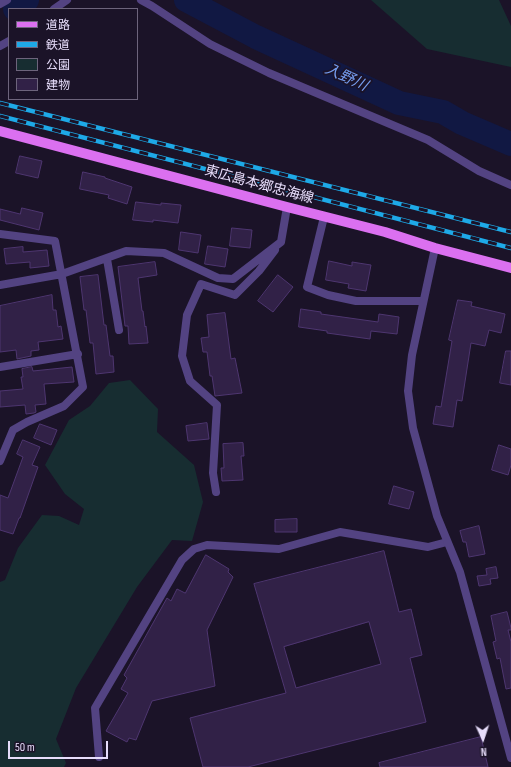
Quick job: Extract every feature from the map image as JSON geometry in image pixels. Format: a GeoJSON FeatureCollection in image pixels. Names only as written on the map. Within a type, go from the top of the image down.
{"type":"FeatureCollection","features":[{"type":"Feature","properties":{"kind":"main road","name":"東広島本郷忠海線"},"geometry":{"type":"LineString","coordinates":[[0,131],[287,208],[385,232],[435,248],[511,268]]}},
{"type":"Feature","properties":{"kind":"street"},"geometry":{"type":"LineString","coordinates":[[0,4],[7,0]]}},
{"type":"Feature","properties":{"kind":"street"},"geometry":{"type":"LineString","coordinates":[[55,8],[67,0]]}},
{"type":"Feature","properties":{"kind":"street"},"geometry":{"type":"LineString","coordinates":[[140,0],[152,6],[210,44],[269,73],[428,140],[479,171],[511,185]]}},
{"type":"Feature","properties":{"kind":"street"},"geometry":{"type":"LineString","coordinates":[[216,492],[213,473],[217,405],[190,381],[186,369],[182,356],[187,315],[201,284],[235,295],[259,271],[281,242],[287,208]]}},
{"type":"Feature","properties":{"kind":"street"},"geometry":{"type":"LineString","coordinates":[[324,217],[307,287],[328,295],[356,301],[423,301]]}},
{"type":"Feature","properties":{"kind":"street"},"geometry":{"type":"LineString","coordinates":[[0,234],[55,241],[78,354],[83,387],[64,406],[27,422],[13,430],[1,458]]}},
{"type":"Feature","properties":{"kind":"street"},"geometry":{"type":"LineString","coordinates":[[0,285],[62,274],[126,252],[164,253],[218,278],[233,279],[281,242]]}},
{"type":"Feature","properties":{"kind":"street"},"geometry":{"type":"LineString","coordinates":[[435,248],[412,355],[408,391],[415,435],[437,516],[460,572],[511,758]]}},
{"type":"Feature","properties":{"kind":"street"},"geometry":{"type":"LineString","coordinates":[[107,259],[119,330]]}},
{"type":"Feature","properties":{"kind":"street"},"geometry":{"type":"LineString","coordinates":[[254,263],[259,271]]}},
{"type":"Feature","properties":{"kind":"street"},"geometry":{"type":"LineString","coordinates":[[0,367],[78,354]]}},
{"type":"Feature","properties":{"kind":"street"},"geometry":{"type":"LineString","coordinates":[[99,757],[95,708],[182,560],[194,549],[207,544],[279,549],[340,532],[428,547],[447,542]]}},
{"type":"Feature","properties":{"kind":"green space"},"geometry":{"type":"Polygon","coordinates":[[[371,0],[499,0],[511,26],[511,67],[427,49],[371,0]]]}},
{"type":"Feature","properties":{"kind":"green space"},"geometry":{"type":"Polygon","coordinates":[[[130,380],[158,409],[157,432],[194,465],[203,502],[192,541],[172,540],[137,587],[76,688],[56,739],[66,763],[64,767],[0,767],[0,582],[5,580],[18,548],[42,515],[59,516],[79,525],[84,509],[65,494],[45,465],[69,420],[90,406],[109,383],[130,380]]]}},
{"type":"Feature","properties":{"kind":"building"},"geometry":{"type":"Polygon","coordinates":[[[20,156],[42,161],[38,178],[16,173],[20,156]]]}},
{"type":"Feature","properties":{"kind":"building"},"geometry":{"type":"Polygon","coordinates":[[[83,172],[105,177],[132,187],[127,204],[108,198],[109,195],[80,189],[83,172]]]}},
{"type":"Feature","properties":{"kind":"building"},"geometry":{"type":"Polygon","coordinates":[[[136,202],[161,205],[161,203],[181,205],[178,223],[153,220],[153,222],[133,220],[136,202]]]}},
{"type":"Feature","properties":{"kind":"building"},"geometry":{"type":"Polygon","coordinates":[[[22,208],[43,213],[39,230],[0,220],[0,209],[20,214],[22,208]]]}},
{"type":"Feature","properties":{"kind":"building"},"geometry":{"type":"Polygon","coordinates":[[[232,228],[252,230],[250,248],[230,246],[232,228]]]}},
{"type":"Feature","properties":{"kind":"building"},"geometry":{"type":"Polygon","coordinates":[[[181,232],[201,235],[198,253],[179,250],[181,232]]]}},
{"type":"Feature","properties":{"kind":"building"},"geometry":{"type":"Polygon","coordinates":[[[208,246],[228,249],[225,267],[205,264],[208,246]]]}},
{"type":"Feature","properties":{"kind":"building"},"geometry":{"type":"Polygon","coordinates":[[[23,247],[23,252],[47,250],[49,266],[30,268],[30,262],[6,264],[4,249],[23,247]]]}},
{"type":"Feature","properties":{"kind":"building"},"geometry":{"type":"Polygon","coordinates":[[[329,261],[352,266],[352,262],[371,265],[366,291],[348,288],[349,284],[326,280],[329,261]]]}},
{"type":"Feature","properties":{"kind":"building"},"geometry":{"type":"Polygon","coordinates":[[[155,262],[157,275],[138,278],[148,343],[129,344],[128,326],[125,326],[118,267],[155,262]]]}},
{"type":"Feature","properties":{"kind":"building"},"geometry":{"type":"Polygon","coordinates":[[[98,275],[104,325],[106,325],[110,356],[113,356],[114,372],[96,374],[93,343],[90,343],[80,277],[98,275]]]}},
{"type":"Feature","properties":{"kind":"building"},"geometry":{"type":"Polygon","coordinates":[[[278,275],[293,287],[273,312],[258,301],[278,275]]]}},
{"type":"Feature","properties":{"kind":"building"},"geometry":{"type":"Polygon","coordinates":[[[52,295],[53,310],[56,310],[58,327],[61,326],[63,339],[38,342],[39,350],[31,351],[31,356],[17,359],[16,350],[0,352],[0,306],[52,295]]]}},
{"type":"Feature","properties":{"kind":"building"},"geometry":{"type":"Polygon","coordinates":[[[458,300],[472,302],[471,306],[505,314],[501,333],[489,330],[485,346],[471,343],[462,401],[457,400],[453,427],[433,424],[436,406],[441,407],[452,341],[449,340],[458,300]]]}},
{"type":"Feature","properties":{"kind":"building"},"geometry":{"type":"Polygon","coordinates":[[[301,309],[321,312],[321,314],[378,322],[379,314],[399,317],[397,334],[371,331],[370,339],[327,333],[327,331],[299,327],[301,309]]]}},
{"type":"Feature","properties":{"kind":"building"},"geometry":{"type":"Polygon","coordinates":[[[225,313],[231,359],[235,358],[242,393],[215,396],[212,376],[210,376],[207,352],[203,352],[201,338],[209,337],[207,315],[225,313]]]}},
{"type":"Feature","properties":{"kind":"building"},"geometry":{"type":"Polygon","coordinates":[[[506,351],[511,351],[511,385],[500,383],[506,351]]]}},
{"type":"Feature","properties":{"kind":"building"},"geometry":{"type":"Polygon","coordinates":[[[32,367],[33,371],[72,367],[74,382],[44,384],[46,404],[35,405],[36,412],[34,413],[26,414],[25,405],[0,407],[0,391],[23,389],[21,377],[23,377],[22,369],[32,367]]]}},
{"type":"Feature","properties":{"kind":"building"},"geometry":{"type":"Polygon","coordinates":[[[207,423],[209,439],[188,441],[186,426],[207,423]]]}},
{"type":"Feature","properties":{"kind":"building"},"geometry":{"type":"Polygon","coordinates":[[[40,424],[57,430],[51,445],[34,438],[40,424]]]}},
{"type":"Feature","properties":{"kind":"building"},"geometry":{"type":"Polygon","coordinates":[[[23,440],[40,447],[32,465],[38,467],[13,534],[0,530],[0,495],[8,498],[23,457],[17,454],[23,440]]]}},
{"type":"Feature","properties":{"kind":"building"},"geometry":{"type":"Polygon","coordinates":[[[243,443],[244,456],[241,456],[243,480],[222,481],[221,468],[224,468],[223,444],[243,443]]]}},
{"type":"Feature","properties":{"kind":"building"},"geometry":{"type":"Polygon","coordinates":[[[499,445],[511,449],[511,465],[508,475],[492,470],[499,445]]]}},
{"type":"Feature","properties":{"kind":"building"},"geometry":{"type":"Polygon","coordinates":[[[394,486],[414,492],[409,509],[389,504],[394,486]]]}},
{"type":"Feature","properties":{"kind":"building"},"geometry":{"type":"Polygon","coordinates":[[[297,519],[297,532],[275,532],[275,520],[297,519]]]}},
{"type":"Feature","properties":{"kind":"building"},"geometry":{"type":"Polygon","coordinates":[[[479,526],[485,554],[469,557],[466,542],[463,542],[460,531],[479,526]]]}},
{"type":"Feature","properties":{"kind":"building"},"geometry":{"type":"Polygon","coordinates":[[[384,551],[399,612],[411,609],[422,655],[410,658],[426,722],[248,767],[203,767],[190,718],[286,693],[254,584],[384,551]],[[369,622],[284,647],[296,688],[381,664],[369,622]]]}},
{"type":"Feature","properties":{"kind":"building"},"geometry":{"type":"Polygon","coordinates":[[[206,555],[229,569],[228,572],[233,577],[207,630],[215,686],[152,701],[136,740],[129,738],[127,742],[106,731],[128,693],[121,689],[127,678],[124,675],[167,598],[171,601],[177,589],[185,593],[206,555]]]}},
{"type":"Feature","properties":{"kind":"building"},"geometry":{"type":"Polygon","coordinates":[[[496,567],[498,578],[490,579],[491,584],[479,586],[477,576],[487,575],[486,569],[496,567]]]}},
{"type":"Feature","properties":{"kind":"building"},"geometry":{"type":"Polygon","coordinates":[[[507,612],[511,628],[511,630],[508,630],[511,642],[511,688],[506,689],[500,658],[497,659],[493,642],[496,641],[491,616],[507,612]]]}},
{"type":"Feature","properties":{"kind":"building"},"geometry":{"type":"Polygon","coordinates":[[[481,737],[488,767],[380,767],[379,763],[481,737]]]}},
{"type":"Feature","properties":{"kind":"waterway","name":"入野川"},"geometry":{"type":"LineString","coordinates":[[16,8],[27,0]]}},
{"type":"Feature","properties":{"kind":"waterway","name":"入野川"},"geometry":{"type":"LineString","coordinates":[[186,0],[256,37],[399,103],[443,112],[462,123],[511,144]]}},
{"type":"Feature","properties":{"kind":"railway"},"geometry":{"type":"LineString","coordinates":[[0,103],[511,232]]}},
{"type":"Feature","properties":{"kind":"railway"},"geometry":{"type":"LineString","coordinates":[[0,116],[511,248]]}}]}
